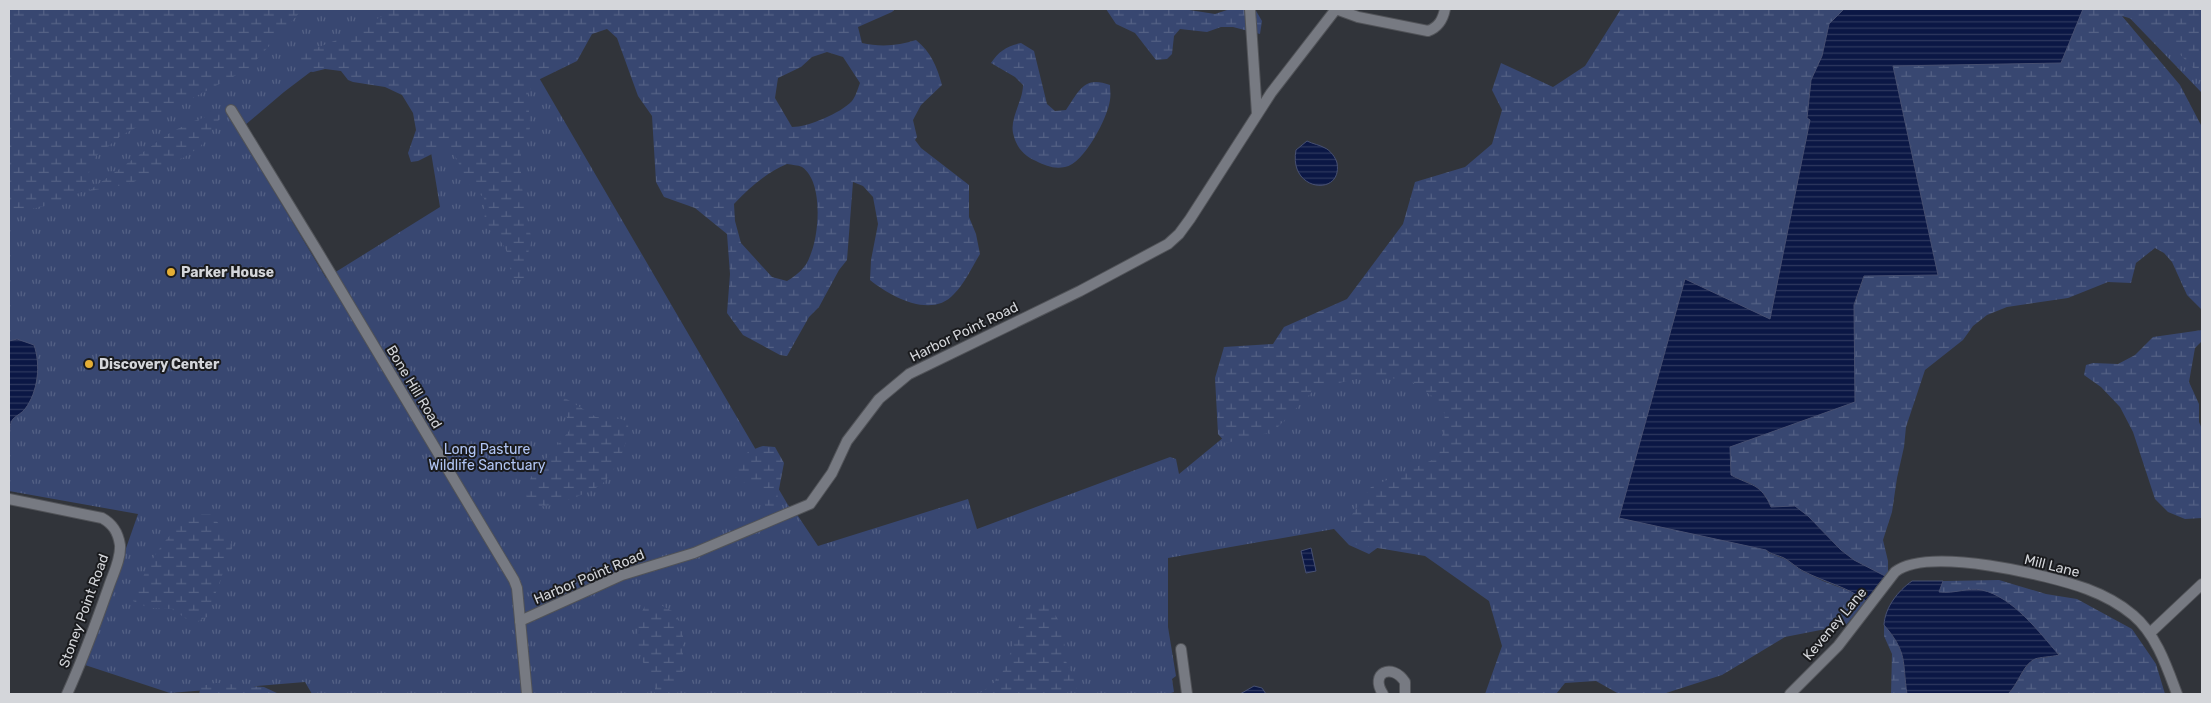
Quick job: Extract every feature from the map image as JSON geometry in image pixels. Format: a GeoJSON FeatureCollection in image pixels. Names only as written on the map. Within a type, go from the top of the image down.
{"type":"FeatureCollection","features":[{"type":"Feature","properties":{"kind":"street"},"geometry":{"type":"LineString","coordinates":[[1250,9],[1257,114]]}},
{"type":"Feature","properties":{"kind":"street"},"geometry":{"type":"LineString","coordinates":[[1336,9],[1358,17],[1428,30],[1434,29],[1442,22],[1445,9]]}},
{"type":"Feature","properties":{"kind":"street","name":"Harbor Point Road"},"geometry":{"type":"LineString","coordinates":[[520,621],[622,575],[694,552],[810,504],[832,473],[847,441],[879,399],[909,374],[1080,291],[1168,244],[1179,234],[1190,219],[1257,114],[1294,62],[1336,9]]}},
{"type":"Feature","properties":{"kind":"street","name":"Bone Hill Road"},"geometry":{"type":"LineString","coordinates":[[231,110],[514,580],[527,694]]}},
{"type":"Feature","properties":{"kind":"street","name":"Stoney Point Road"},"geometry":{"type":"LineString","coordinates":[[9,499],[102,518],[111,523],[118,538],[119,555],[98,621],[67,694]]}},
{"type":"Feature","properties":{"kind":"street","name":"Mill Lane"},"geometry":{"type":"LineString","coordinates":[[1879,593],[1895,572],[1908,565],[1932,560],[1970,563],[2050,578],[2088,589],[2132,614],[2150,633],[2177,694]]}},
{"type":"Feature","properties":{"kind":"street"},"geometry":{"type":"LineString","coordinates":[[2150,633],[2202,584]]}},
{"type":"Feature","properties":{"kind":"street","name":"Keveney Lane"},"geometry":{"type":"LineString","coordinates":[[1790,694],[1838,646],[1879,593]]}},
{"type":"Feature","properties":{"kind":"street"},"geometry":{"type":"LineString","coordinates":[[1180,649],[1186,694]]}},
{"type":"Feature","properties":{"kind":"street"},"geometry":{"type":"LineString","coordinates":[[1383,694],[1378,681],[1379,677],[1387,671],[1392,671],[1397,673],[1405,682],[1405,694]]}},
{"type":"Feature","properties":{"kind":"green space","name":"Long Pasture Wildlife Sanctuary"},"geometry":{"type":"Polygon","coordinates":[[[9,9],[499,9],[788,505],[798,516],[818,546],[968,499],[977,529],[1170,457],[1176,459],[1179,474],[1386,304],[1499,333],[1405,528],[1369,554],[1349,545],[1334,529],[1168,558],[1168,627],[1176,676],[1172,679],[1174,692],[1168,694],[312,694],[305,682],[170,693],[85,665],[138,514],[9,491],[9,9]],[[363,32],[284,92],[238,131],[326,278],[440,207],[416,61],[363,32]]]}},
{"type":"Feature","properties":{"kind":"green space"},"geometry":{"type":"Polygon","coordinates":[[[9,9],[303,9],[248,69],[122,135],[96,156],[88,175],[90,190],[171,132],[194,121],[231,108],[218,121],[200,147],[172,165],[129,184],[90,191],[87,190],[45,206],[9,214],[9,9]]]}},
{"type":"Feature","properties":{"kind":"green space"},"geometry":{"type":"Polygon","coordinates":[[[394,9],[895,9],[858,27],[862,43],[889,45],[903,44],[916,40],[933,60],[942,85],[921,105],[913,120],[917,137],[915,140],[921,148],[969,185],[969,217],[976,234],[980,254],[962,285],[945,301],[935,305],[923,305],[912,303],[889,293],[870,280],[871,260],[878,224],[873,197],[863,186],[853,182],[847,260],[839,270],[819,307],[809,317],[787,356],[780,355],[743,335],[727,313],[730,274],[727,234],[695,208],[664,197],[656,182],[652,116],[638,96],[617,38],[607,29],[592,34],[577,61],[534,82],[528,94],[530,128],[521,153],[521,176],[525,216],[532,239],[527,257],[525,278],[520,280],[514,279],[504,247],[485,226],[484,198],[469,184],[455,156],[446,147],[418,161],[411,162],[408,153],[416,130],[413,113],[402,95],[385,87],[353,82],[348,80],[341,71],[325,69],[313,72],[306,71],[299,55],[349,35],[394,9]],[[827,52],[812,57],[801,67],[778,78],[775,98],[792,127],[807,125],[840,110],[852,101],[856,94],[860,83],[843,57],[827,52]],[[787,164],[759,181],[734,204],[735,221],[741,243],[772,277],[787,281],[801,271],[808,260],[816,236],[818,210],[814,184],[809,174],[802,167],[787,164]]]}},
{"type":"Feature","properties":{"kind":"green space"},"geometry":{"type":"Polygon","coordinates":[[[1106,9],[1183,9],[1215,14],[1230,9],[1255,9],[1262,21],[1260,34],[1233,27],[1221,27],[1207,32],[1180,29],[1174,36],[1172,54],[1167,59],[1156,60],[1135,33],[1116,24],[1106,9]]]}},
{"type":"Feature","properties":{"kind":"green space"},"geometry":{"type":"Polygon","coordinates":[[[1621,9],[1878,9],[1817,124],[1841,180],[1751,371],[1710,492],[1769,553],[1785,559],[1802,571],[1823,581],[1857,594],[1866,601],[1846,625],[1785,637],[1722,675],[1663,694],[1619,694],[1596,681],[1565,683],[1556,694],[1485,694],[1502,646],[1489,601],[1425,556],[1354,544],[1349,533],[1351,516],[1371,487],[1439,457],[1445,414],[1432,396],[1409,380],[1370,376],[1316,388],[1273,432],[1226,443],[1218,434],[1215,378],[1224,347],[1273,344],[1284,327],[1347,299],[1403,224],[1415,182],[1465,167],[1492,144],[1502,110],[1492,90],[1501,63],[1553,87],[1585,66],[1621,9]]]}},
{"type":"Feature","properties":{"kind":"green space"},"geometry":{"type":"Polygon","coordinates":[[[1965,9],[2202,9],[2202,77],[2156,33],[2134,20],[2122,16],[2180,85],[2202,127],[2202,310],[2187,295],[2172,262],[2164,253],[2155,248],[2136,263],[2131,283],[2108,282],[2068,298],[2007,307],[1987,315],[1973,326],[1963,340],[1925,370],[1906,427],[1892,512],[1883,540],[1888,561],[1888,573],[1885,576],[1854,560],[1795,507],[1771,507],[1758,488],[1726,473],[1689,398],[1843,337],[1877,240],[1849,86],[1965,9]]]}},
{"type":"Feature","properties":{"kind":"green space"},"geometry":{"type":"Polygon","coordinates":[[[2121,9],[2202,9],[2202,93],[2121,9]]]}},
{"type":"Feature","properties":{"kind":"green space"},"geometry":{"type":"Polygon","coordinates":[[[1021,43],[1034,51],[1047,104],[1055,111],[1066,110],[1079,91],[1088,84],[1101,82],[1110,85],[1108,108],[1094,139],[1080,158],[1065,167],[1050,167],[1032,159],[1024,154],[1014,138],[1013,121],[1023,85],[1015,77],[991,63],[1004,50],[1021,43]]]}},
{"type":"Feature","properties":{"kind":"green space"},"geometry":{"type":"Polygon","coordinates":[[[2202,330],[2202,341],[2195,348],[2189,382],[2199,404],[2199,422],[2202,429],[2202,518],[2185,519],[2168,512],[2155,499],[2133,432],[2120,407],[2101,387],[2084,375],[2086,365],[2093,363],[2118,364],[2135,355],[2153,337],[2202,330]]]}},
{"type":"Feature","properties":{"kind":"green space"},"geometry":{"type":"Polygon","coordinates":[[[565,398],[596,417],[621,419],[628,422],[625,446],[614,470],[599,486],[574,498],[540,506],[531,502],[525,495],[531,477],[569,431],[570,424],[560,403],[565,398]]]}},
{"type":"Feature","properties":{"kind":"green space"},"geometry":{"type":"Polygon","coordinates":[[[763,446],[775,447],[784,463],[776,505],[766,509],[762,493],[735,477],[743,456],[763,446]]]}},
{"type":"Feature","properties":{"kind":"green space"},"geometry":{"type":"Polygon","coordinates":[[[200,514],[210,514],[230,536],[232,548],[207,617],[196,622],[188,620],[172,609],[149,608],[133,601],[140,583],[160,548],[177,528],[200,514]]]}},
{"type":"Feature","properties":{"kind":"green space"},"geometry":{"type":"Polygon","coordinates":[[[1999,580],[2046,594],[2077,599],[2132,629],[2156,664],[2165,694],[2008,694],[2031,662],[2035,659],[2059,654],[1962,590],[1952,594],[1939,592],[1943,581],[1999,580]]]}},
{"type":"Feature","properties":{"kind":"green space"},"geometry":{"type":"Polygon","coordinates":[[[1045,601],[1063,630],[1065,658],[1075,678],[1076,690],[1056,694],[979,694],[1000,676],[1016,634],[1027,613],[1045,601]]]}},
{"type":"Feature","properties":{"kind":"green space"},"geometry":{"type":"Polygon","coordinates":[[[659,604],[672,611],[683,627],[683,671],[673,694],[655,694],[655,684],[644,665],[637,643],[637,621],[645,606],[659,604]]]}},
{"type":"Feature","properties":{"kind":"green space"},"geometry":{"type":"Polygon","coordinates":[[[1884,625],[1901,650],[1907,694],[1891,694],[1892,654],[1884,636],[1884,625]]]}},
{"type":"Feature","properties":{"kind":"green space"},"geometry":{"type":"Polygon","coordinates":[[[216,683],[264,687],[279,694],[199,694],[201,686],[216,683]]]}},
{"type":"Feature","properties":{"kind":"shaded area"},"geometry":{"type":"Polygon","coordinates":[[[1844,9],[2083,9],[2061,63],[1893,66],[1938,275],[1864,276],[1854,305],[1855,402],[1730,447],[1731,475],[1759,489],[1771,507],[1795,506],[1808,516],[1841,550],[1854,560],[1885,576],[1866,601],[1852,592],[1803,571],[1784,558],[1766,550],[1619,518],[1685,279],[1770,319],[1810,120],[1807,118],[1811,80],[1822,56],[1829,24],[1844,9]]]}},
{"type":"Feature","properties":{"kind":"shaded area"},"geometry":{"type":"Polygon","coordinates":[[[1307,141],[1327,149],[1331,152],[1337,163],[1337,174],[1332,181],[1325,185],[1307,182],[1300,175],[1296,164],[1296,150],[1307,141]]]}},
{"type":"Feature","properties":{"kind":"shaded area"},"geometry":{"type":"Polygon","coordinates":[[[17,339],[34,345],[38,370],[33,395],[24,410],[12,421],[9,437],[9,341],[17,339]]]}},
{"type":"Feature","properties":{"kind":"shaded area"},"geometry":{"type":"Polygon","coordinates":[[[1311,548],[1316,571],[1306,573],[1301,551],[1311,548]]]}},
{"type":"Feature","properties":{"kind":"shaded area"},"geometry":{"type":"Polygon","coordinates":[[[1912,581],[1943,581],[1939,592],[1977,589],[1993,594],[2025,616],[2059,655],[2037,658],[2027,665],[2008,694],[1907,694],[1901,650],[1884,625],[1887,612],[1893,600],[1912,581]]]}},
{"type":"Feature","properties":{"kind":"shaded area"},"geometry":{"type":"Polygon","coordinates":[[[1254,686],[1262,688],[1266,694],[1240,694],[1254,686]]]}},
{"type":"Feature","properties":{"kind":"place","name":"Parker House"},"geometry":{"type":"Point","coordinates":[171,272]}},
{"type":"Feature","properties":{"kind":"place","name":"Discovery Center"},"geometry":{"type":"Point","coordinates":[89,364]}}]}
